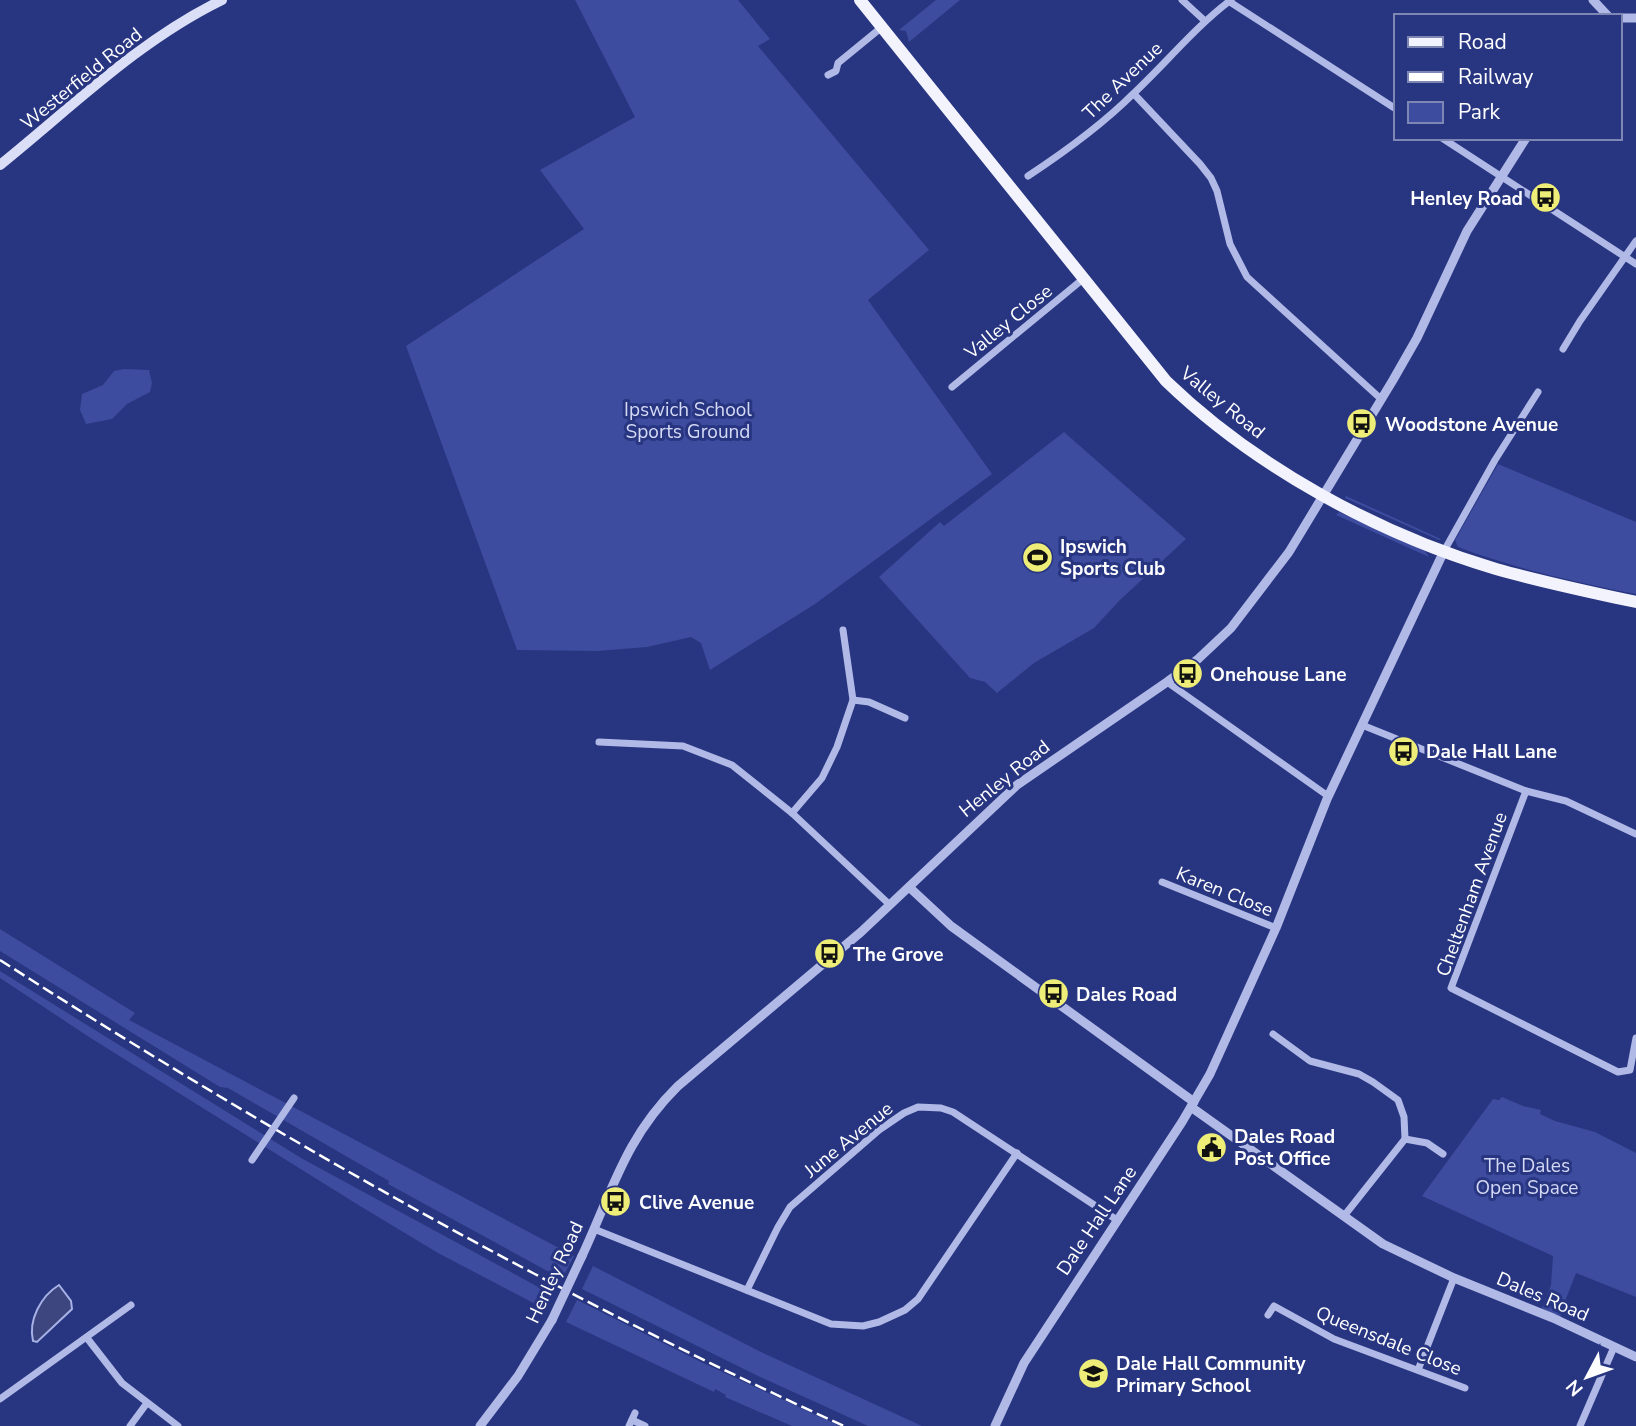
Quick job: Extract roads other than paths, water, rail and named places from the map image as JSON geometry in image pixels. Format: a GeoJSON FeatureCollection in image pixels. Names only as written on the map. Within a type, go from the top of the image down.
{"type":"FeatureCollection","features":[{"type":"Feature","properties":{"kind":"main road","name":"Westerfield Road"},"geometry":{"type":"LineString","coordinates":[[0,165],[131,57],[178,24],[222,0]]}},
{"type":"Feature","properties":{"kind":"main road","name":"Valley Road"},"geometry":{"type":"LineString","coordinates":[[860,0],[1159,373],[1189,404],[1250,450],[1323,495],[1387,527],[1444,551],[1495,568],[1636,602]]}},
{"type":"Feature","properties":{"kind":"street"},"geometry":{"type":"LineString","coordinates":[[1182,0],[1205,21]]}},
{"type":"Feature","properties":{"kind":"street"},"geometry":{"type":"LineString","coordinates":[[1593,0],[1606,14]]}},
{"type":"Feature","properties":{"kind":"street"},"geometry":{"type":"LineString","coordinates":[[1231,1],[1394,108]]}},
{"type":"Feature","properties":{"kind":"street","name":"The Avenue"},"geometry":{"type":"LineString","coordinates":[[1028,176],[1087,136],[1134,94],[1205,21],[1231,1]]}},
{"type":"Feature","properties":{"kind":"street"},"geometry":{"type":"LineString","coordinates":[[841,80],[836,71],[838,63],[882,27]]}},
{"type":"Feature","properties":{"kind":"street"},"geometry":{"type":"LineString","coordinates":[[828,75],[836,71]]}},
{"type":"Feature","properties":{"kind":"street"},"geometry":{"type":"LineString","coordinates":[[1134,94],[1211,178],[1217,191],[1230,244],[1247,277],[1381,399]]}},
{"type":"Feature","properties":{"kind":"street"},"geometry":{"type":"LineString","coordinates":[[1445,140],[1636,264]]}},
{"type":"Feature","properties":{"kind":"street","name":"Henley Road"},"geometry":{"type":"LineString","coordinates":[[480,1426],[524,1367],[552,1320],[633,1142],[662,1101],[890,905],[1017,785],[1167,682],[1206,652],[1238,620],[1289,552],[1381,399],[1417,338],[1467,231],[1525,140]]}},
{"type":"Feature","properties":{"kind":"street"},"geometry":{"type":"LineString","coordinates":[[1563,349],[1636,241]]}},
{"type":"Feature","properties":{"kind":"street","name":"Valley Close"},"geometry":{"type":"LineString","coordinates":[[952,387],[1083,279]]}},
{"type":"Feature","properties":{"kind":"street","name":"Dale Hall Lane"},"geometry":{"type":"LineString","coordinates":[[995,1426],[1024,1363],[1193,1104],[1240,1012],[1328,796],[1444,551],[1494,460],[1538,392]]}},
{"type":"Feature","properties":{"kind":"street"},"geometry":{"type":"LineString","coordinates":[[792,813],[822,778],[853,700],[843,629]]}},
{"type":"Feature","properties":{"kind":"street"},"geometry":{"type":"LineString","coordinates":[[1167,682],[1328,796]]}},
{"type":"Feature","properties":{"kind":"street"},"geometry":{"type":"LineString","coordinates":[[853,700],[869,702],[905,718]]}},
{"type":"Feature","properties":{"kind":"street"},"geometry":{"type":"LineString","coordinates":[[1362,725],[1526,791],[1566,801],[1636,834]]}},
{"type":"Feature","properties":{"kind":"street"},"geometry":{"type":"LineString","coordinates":[[599,742],[683,746],[732,765],[792,813],[890,905]]}},
{"type":"Feature","properties":{"kind":"street","name":"Cheltenham Avenue"},"geometry":{"type":"LineString","coordinates":[[1526,791],[1451,988],[1618,1072],[1633,1072],[1636,1038]]}},
{"type":"Feature","properties":{"kind":"street","name":"Karen Close"},"geometry":{"type":"LineString","coordinates":[[1162,882],[1276,928]]}},
{"type":"Feature","properties":{"kind":"street","name":"Dales Road"},"geometry":{"type":"LineString","coordinates":[[909,887],[951,926],[1383,1244],[1636,1357]]}},
{"type":"Feature","properties":{"kind":"street"},"geometry":{"type":"LineString","coordinates":[[1273,1034],[1310,1061],[1359,1074],[1398,1100],[1404,1117],[1405,1139],[1344,1216]]}},
{"type":"Feature","properties":{"kind":"street"},"geometry":{"type":"LineString","coordinates":[[252,1160],[294,1098]]}},
{"type":"Feature","properties":{"kind":"street","name":"June Avenue"},"geometry":{"type":"LineString","coordinates":[[747,1290],[790,1208],[879,1130],[918,1107],[953,1112],[1117,1220]]}},
{"type":"Feature","properties":{"kind":"street"},"geometry":{"type":"LineString","coordinates":[[1405,1139],[1427,1143],[1443,1154]]}},
{"type":"Feature","properties":{"kind":"street"},"geometry":{"type":"LineString","coordinates":[[594,1229],[831,1324],[863,1326],[893,1317],[918,1299],[1017,1153]]}},
{"type":"Feature","properties":{"kind":"street"},"geometry":{"type":"LineString","coordinates":[[1418,1370],[1454,1278]]}},
{"type":"Feature","properties":{"kind":"street"},"geometry":{"type":"LineString","coordinates":[[0,1399],[131,1305]]}},
{"type":"Feature","properties":{"kind":"street","name":"Queensdale Close"},"geometry":{"type":"LineString","coordinates":[[1268,1315],[1274,1306],[1334,1339],[1465,1388]]}},
{"type":"Feature","properties":{"kind":"street"},"geometry":{"type":"LineString","coordinates":[[88,1338],[122,1383],[178,1426]]}},
{"type":"Feature","properties":{"kind":"street"},"geometry":{"type":"LineString","coordinates":[[1580,1426],[1614,1347]]}},
{"type":"Feature","properties":{"kind":"street"},"geometry":{"type":"LineString","coordinates":[[131,1426],[147,1403]]}},
{"type":"Feature","properties":{"kind":"street"},"geometry":{"type":"LineString","coordinates":[[632,1420],[645,1426]]}},
{"type":"Feature","properties":{"kind":"railway"},"geometry":{"type":"LineString","coordinates":[[0,960],[205,1088],[414,1208],[627,1322],[844,1426]]}},
{"type":"Feature","properties":{"kind":"place","name":"Henley Road"},"geometry":{"type":"Point","coordinates":[1546,198]}},
{"type":"Feature","properties":{"kind":"place","name":"Woodstone Avenue"},"geometry":{"type":"Point","coordinates":[1362,424]}},
{"type":"Feature","properties":{"kind":"place","name":"Ipswich Sports Club"},"geometry":{"type":"Point","coordinates":[1037,557]}},
{"type":"Feature","properties":{"kind":"place","name":"Onehouse Lane"},"geometry":{"type":"Point","coordinates":[1187,674]}},
{"type":"Feature","properties":{"kind":"place","name":"Dale Hall Lane"},"geometry":{"type":"Point","coordinates":[1403,751]}},
{"type":"Feature","properties":{"kind":"place","name":"The Grove"},"geometry":{"type":"Point","coordinates":[830,954]}},
{"type":"Feature","properties":{"kind":"place","name":"Dales Road"},"geometry":{"type":"Point","coordinates":[1053,994]}},
{"type":"Feature","properties":{"kind":"place","name":"Dales Road Post Office"},"geometry":{"type":"Point","coordinates":[1211,1147]}},
{"type":"Feature","properties":{"kind":"place","name":"Clive Avenue"},"geometry":{"type":"Point","coordinates":[616,1202]}},
{"type":"Feature","properties":{"kind":"place","name":"Dale Hall Community Primary School"},"geometry":{"type":"Point","coordinates":[1093,1374]}},
{"type":"Feature","properties":{"kind":"park label","name":"Ipswich School Sports Ground"},"geometry":{"type":"Point","coordinates":[688,420]}},
{"type":"Feature","properties":{"kind":"park label","name":"The Dales Open Space"},"geometry":{"type":"Point","coordinates":[1527,1176]}}]}
